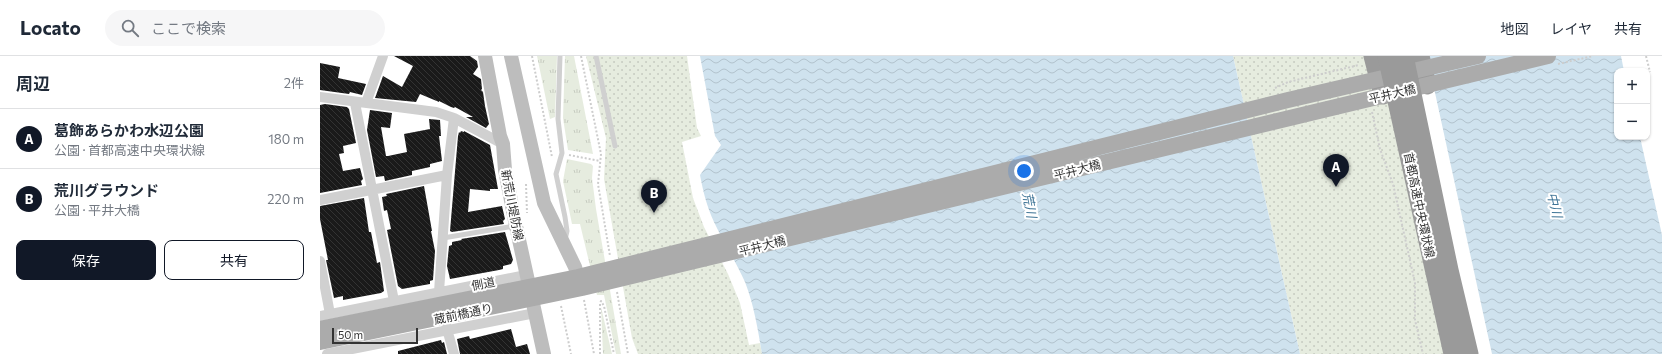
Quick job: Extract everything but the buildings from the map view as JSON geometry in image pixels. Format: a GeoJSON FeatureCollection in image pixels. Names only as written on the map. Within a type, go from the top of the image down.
{"type":"FeatureCollection","features":[{"type":"Feature","properties":{"kind":"highway"},"geometry":{"type":"LineString","coordinates":[[1373,56],[1381,86]]}},
{"type":"Feature","properties":{"kind":"highway","name":"首都高速中央環状線"},"geometry":{"type":"LineString","coordinates":[[1387,56],[1453,354]]}},
{"type":"Feature","properties":{"kind":"highway","name":"首都高速中央環状線"},"geometry":{"type":"LineString","coordinates":[[1404,56],[1469,354]]}},
{"type":"Feature","properties":{"kind":"main road","name":"新荒川堤防線"},"geometry":{"type":"LineString","coordinates":[[485,56],[500,136],[503,144],[516,226],[544,354]]}},
{"type":"Feature","properties":{"kind":"main road"},"geometry":{"type":"LineString","coordinates":[[511,56],[544,203],[580,283]]}},
{"type":"Feature","properties":{"kind":"main road","name":"平井大橋"},"geometry":{"type":"LineString","coordinates":[[580,283],[1381,86],[1424,70],[1478,56]]}},
{"type":"Feature","properties":{"kind":"main road","name":"平井大橋"},"geometry":{"type":"LineString","coordinates":[[1424,70],[1548,56]]}},
{"type":"Feature","properties":{"kind":"main road","name":"蔵前橋通り"},"geometry":{"type":"LineString","coordinates":[[320,329],[580,283]]}},
{"type":"Feature","properties":{"kind":"main road","name":"蔵前橋通り"},"geometry":{"type":"LineString","coordinates":[[320,342],[580,283]]}},
{"type":"Feature","properties":{"kind":"street"},"geometry":{"type":"LineString","coordinates":[[366,103],[383,56]]}},
{"type":"Feature","properties":{"kind":"street"},"geometry":{"type":"LineString","coordinates":[[320,97],[436,112],[454,118],[503,144]]}},
{"type":"Feature","properties":{"kind":"street"},"geometry":{"type":"LineString","coordinates":[[355,102],[394,301]]}},
{"type":"Feature","properties":{"kind":"street"},"geometry":{"type":"LineString","coordinates":[[454,118],[447,175],[439,292],[454,354]]}},
{"type":"Feature","properties":{"kind":"street"},"geometry":{"type":"LineString","coordinates":[[320,200],[447,175]]}},
{"type":"Feature","properties":{"kind":"street"},"geometry":{"type":"LineString","coordinates":[[320,261],[325,314]]}},
{"type":"Feature","properties":{"kind":"street","name":"側道"},"geometry":{"type":"LineString","coordinates":[[325,314],[526,274]]}},
{"type":"Feature","properties":{"kind":"street"},"geometry":{"type":"LineString","coordinates":[[327,354],[534,313]]}},
{"type":"Feature","properties":{"kind":"lane"},"geometry":{"type":"LineString","coordinates":[[560,56],[558,119],[562,153],[556,174],[567,231],[564,245]]}},
{"type":"Feature","properties":{"kind":"lane"},"geometry":{"type":"LineString","coordinates":[[596,56],[615,146]]}},
{"type":"Feature","properties":{"kind":"lane"},"geometry":{"type":"LineString","coordinates":[[443,238],[516,226]]}},
{"type":"Feature","properties":{"kind":"path"},"geometry":{"type":"LineString","coordinates":[[532,56],[548,134]]}},
{"type":"Feature","properties":{"kind":"path"},"geometry":{"type":"LineString","coordinates":[[581,56],[601,154],[598,184],[611,260]]}},
{"type":"Feature","properties":{"kind":"path"},"geometry":{"type":"LineString","coordinates":[[1646,56],[1649,68]]}},
{"type":"Feature","properties":{"kind":"path"},"geometry":{"type":"LineString","coordinates":[[541,127],[547,126]]}},
{"type":"Feature","properties":{"kind":"path"},"geometry":{"type":"LineString","coordinates":[[1380,149],[1393,184],[1415,283],[1415,320],[1422,354]]}},
{"type":"Feature","properties":{"kind":"path"},"geometry":{"type":"LineString","coordinates":[[562,153],[600,161]]}},
{"type":"Feature","properties":{"kind":"path"},"geometry":{"type":"LineString","coordinates":[[580,283],[593,353]]}},
{"type":"Feature","properties":{"kind":"path"},"geometry":{"type":"LineString","coordinates":[[616,290],[628,354]]}},
{"type":"Feature","properties":{"kind":"path"},"geometry":{"type":"LineString","coordinates":[[600,354],[601,301],[604,306],[614,354]]}},
{"type":"Feature","properties":{"kind":"path"},"geometry":{"type":"LineString","coordinates":[[560,305],[571,354]]}},
{"type":"Feature","properties":{"kind":"green space"},"geometry":{"type":"Polygon","coordinates":[[[537,56],[557,56],[555,117],[550,119],[537,56]]]}},
{"type":"Feature","properties":{"kind":"green space"},"geometry":{"type":"Polygon","coordinates":[[[565,56],[574,56],[593,154],[568,150],[563,118],[565,56]]]}},
{"type":"Feature","properties":{"kind":"green space"},"geometry":{"type":"Polygon","coordinates":[[[586,56],[687,56],[697,128],[701,136],[682,142],[693,198],[704,227],[728,274],[740,303],[749,345],[760,343],[762,354],[638,354],[632,338],[604,179],[606,138],[586,56]]]}},
{"type":"Feature","properties":{"kind":"green space"},"geometry":{"type":"Polygon","coordinates":[[[1233,56],[1381,56],[1447,354],[1300,354],[1233,56]]]}},
{"type":"Feature","properties":{"kind":"green space"},"geometry":{"type":"Polygon","coordinates":[[[567,159],[591,164],[593,166],[592,178],[596,209],[621,354],[616,354],[604,295],[597,295],[580,224],[572,224],[563,181],[567,159]]]}},
{"type":"Feature","properties":{"kind":"green space"},"geometry":{"type":"Polygon","coordinates":[[[601,307],[612,354],[603,354],[601,307]]]}},
{"type":"Feature","properties":{"kind":"water","name":"荒川"},"geometry":{"type":"Polygon","coordinates":[[[700,56],[1233,56],[1300,354],[762,354],[751,300],[745,282],[718,230],[701,181],[700,175],[721,145],[715,136],[700,56]]]}},
{"type":"Feature","properties":{"kind":"water","name":"中川"},"geometry":{"type":"Polygon","coordinates":[[[1427,56],[1621,56],[1623,68],[1614,68],[1614,140],[1641,140],[1662,235],[1662,354],[1492,354],[1427,56]]]}},
{"type":"Feature","properties":{"kind":"place","name":"葛飾あらかわ水辺公園"},"geometry":{"type":"Point","coordinates":[1336,187]}},
{"type":"Feature","properties":{"kind":"place","name":"荒川グラウンド"},"geometry":{"type":"Point","coordinates":[654,213]}}]}
